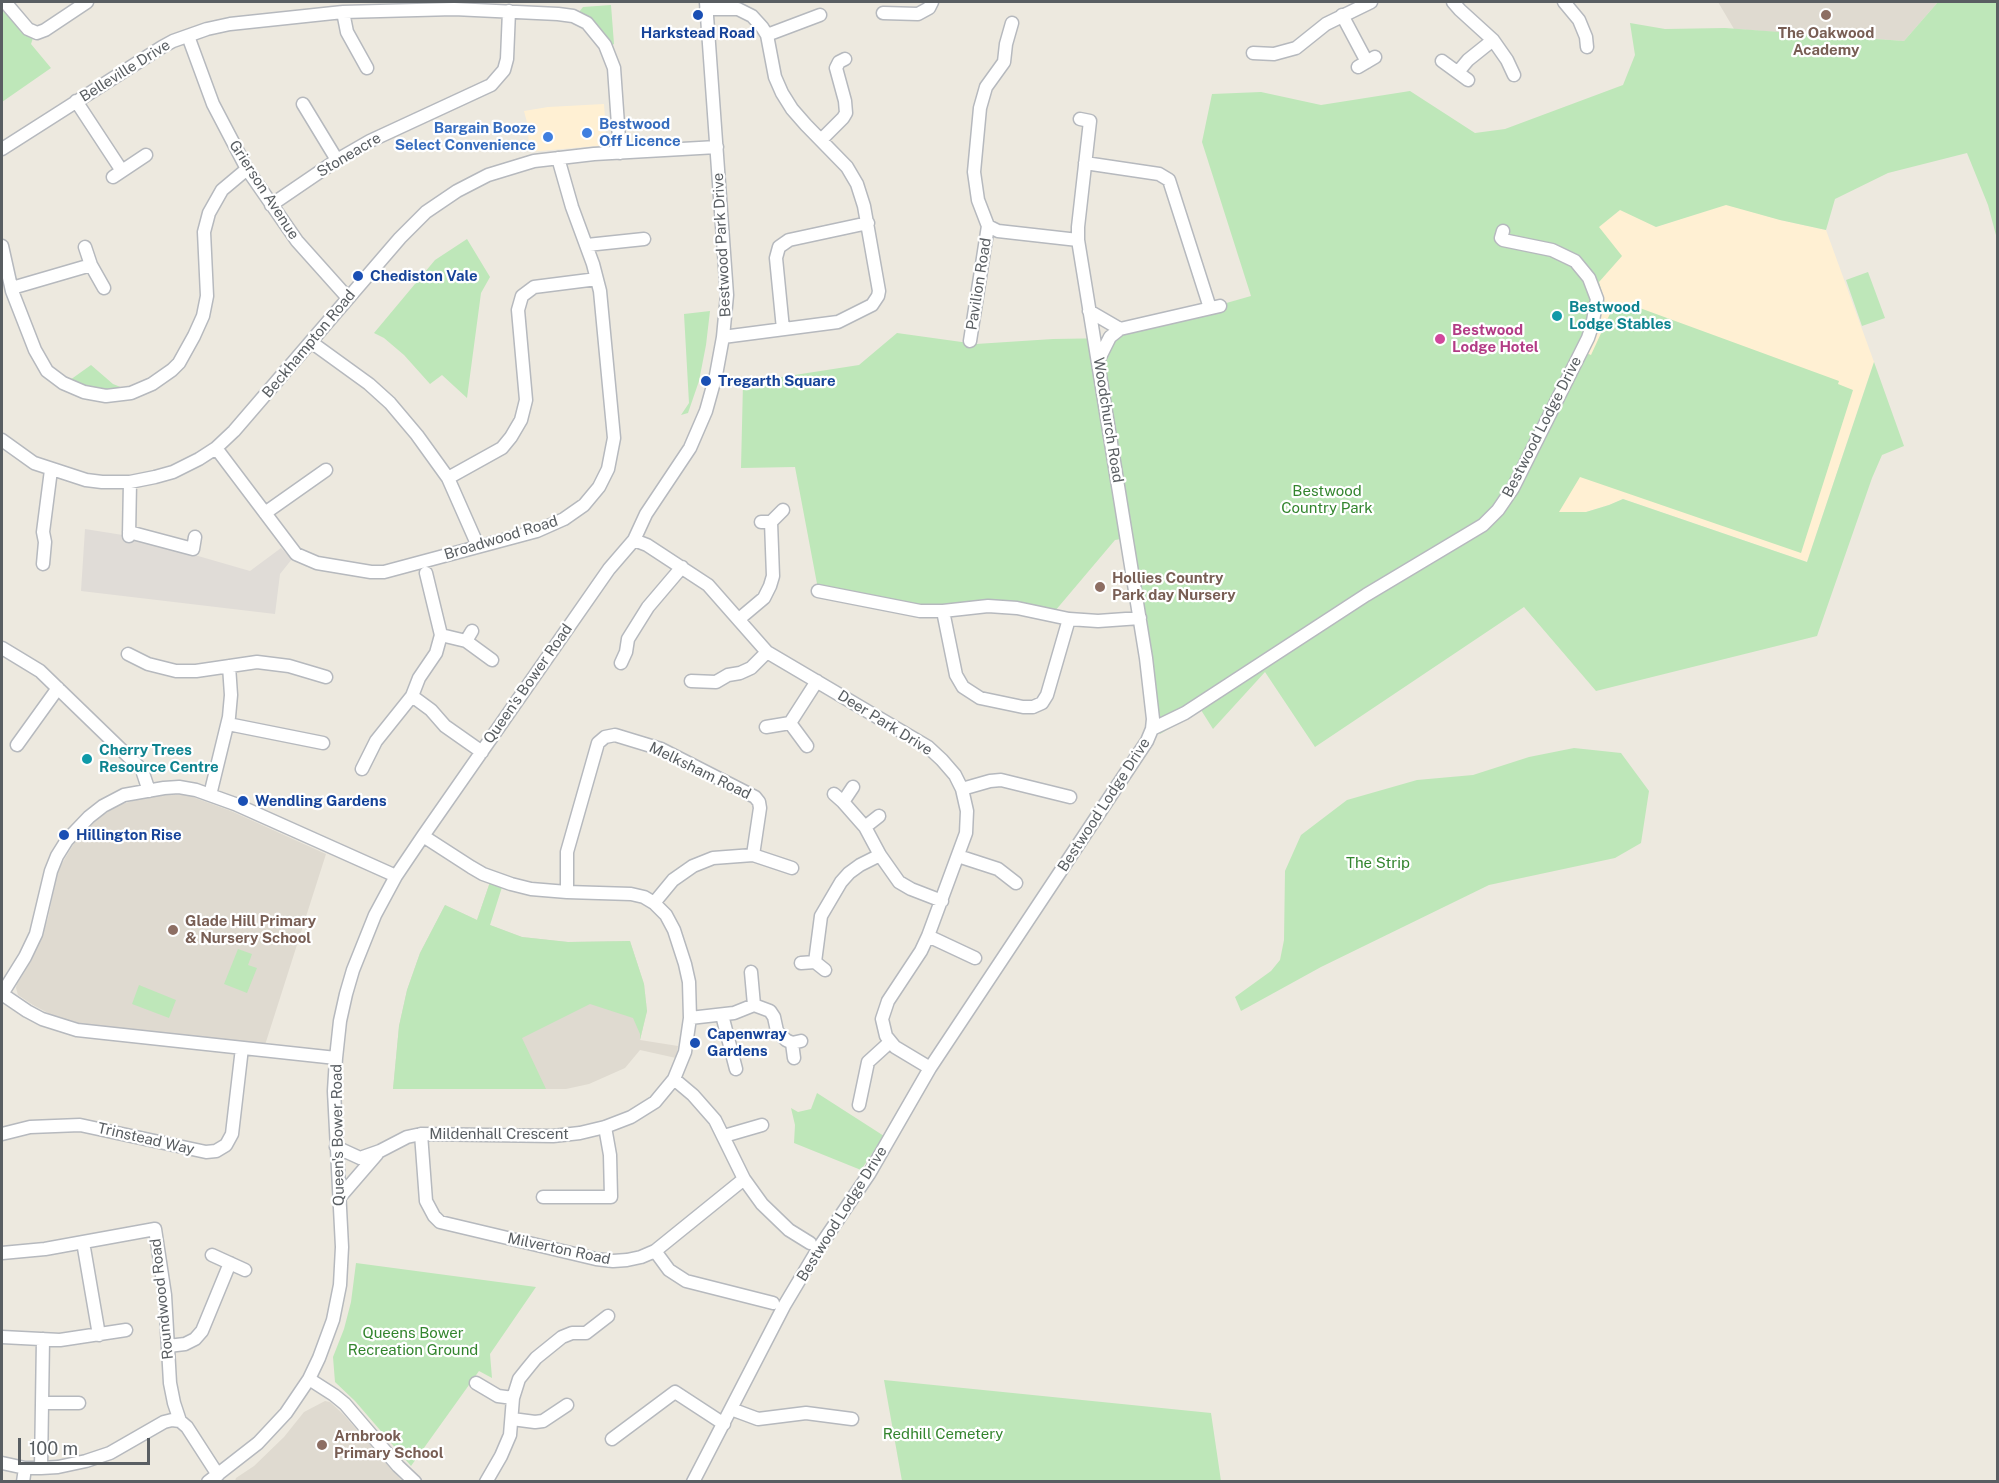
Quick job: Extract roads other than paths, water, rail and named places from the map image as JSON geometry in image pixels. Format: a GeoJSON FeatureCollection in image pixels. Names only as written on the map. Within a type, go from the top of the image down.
{"type":"FeatureCollection","features":[{"type":"Feature","properties":{"kind":"street"},"geometry":{"type":"LineString","coordinates":[[5,2],[28,29],[37,33],[87,2]]}},
{"type":"Feature","properties":{"kind":"street"},"geometry":{"type":"LineString","coordinates":[[890,17],[918,14],[926,11],[932,2]]}},
{"type":"Feature","properties":{"kind":"street"},"geometry":{"type":"LineString","coordinates":[[1453,2],[1493,40],[1514,68]]}},
{"type":"Feature","properties":{"kind":"street"},"geometry":{"type":"LineString","coordinates":[[1564,2],[1579,20],[1590,40]]}},
{"type":"Feature","properties":{"kind":"street"},"geometry":{"type":"LineString","coordinates":[[1260,50],[1281,52],[1296,48],[1326,24],[1364,3]]}},
{"type":"Feature","properties":{"kind":"street"},"geometry":{"type":"LineString","coordinates":[[706,5],[745,12],[757,20],[767,35],[771,62],[782,93],[792,108],[852,175],[861,195],[868,223],[879,291],[876,301],[838,322],[723,337]]}},
{"type":"Feature","properties":{"kind":"street","name":"Bestwood Park Drive"},"geometry":{"type":"LineString","coordinates":[[634,540],[646,514],[690,448],[698,431],[713,388],[723,337],[727,295],[706,5]]}},
{"type":"Feature","properties":{"kind":"street","name":"Belleville Drive"},"geometry":{"type":"LineString","coordinates":[[2,148],[162,48],[188,36],[230,24],[343,12],[454,9],[538,12],[573,16],[587,23],[609,52],[614,68],[620,153]]}},
{"type":"Feature","properties":{"kind":"street","name":"Stoneacre"},"geometry":{"type":"LineString","coordinates":[[271,205],[337,160],[434,110],[491,85],[504,70],[507,59],[508,11]]}},
{"type":"Feature","properties":{"kind":"street"},"geometry":{"type":"LineString","coordinates":[[343,12],[347,33],[361,63]]}},
{"type":"Feature","properties":{"kind":"street"},"geometry":{"type":"LineString","coordinates":[[767,35],[820,15]]}},
{"type":"Feature","properties":{"kind":"street"},"geometry":{"type":"LineString","coordinates":[[1342,15],[1367,62]]}},
{"type":"Feature","properties":{"kind":"street","name":"Pavilion Road"},"geometry":{"type":"LineString","coordinates":[[969,341],[988,226],[980,206],[974,172],[980,114],[986,87],[1004,64],[1008,36],[1014,21]]}},
{"type":"Feature","properties":{"kind":"street","name":"Grierson Avenue"},"geometry":{"type":"LineString","coordinates":[[188,36],[213,104],[247,169],[297,241],[348,298]]}},
{"type":"Feature","properties":{"kind":"street"},"geometry":{"type":"LineString","coordinates":[[1442,61],[1463,76],[1468,60],[1493,40]]}},
{"type":"Feature","properties":{"kind":"street"},"geometry":{"type":"LineString","coordinates":[[821,140],[846,112],[836,68],[839,62],[845,59]]}},
{"type":"Feature","properties":{"kind":"street"},"geometry":{"type":"LineString","coordinates":[[76,101],[117,174],[146,155]]}},
{"type":"Feature","properties":{"kind":"street"},"geometry":{"type":"LineString","coordinates":[[303,104],[337,160]]}},
{"type":"Feature","properties":{"kind":"street","name":"Woodchurch Road"},"geometry":{"type":"LineString","coordinates":[[1080,119],[1090,121],[1078,240],[1140,618],[1151,694],[1152,729]]}},
{"type":"Feature","properties":{"kind":"street","name":"Beckhampton Road"},"geometry":{"type":"LineString","coordinates":[[2,440],[34,463],[86,480],[130,482],[173,472],[216,448],[234,431],[412,225],[443,200],[471,183],[506,168],[558,158],[717,147]]}},
{"type":"Feature","properties":{"kind":"street","name":"Broadwood Road"},"geometry":{"type":"LineString","coordinates":[[216,448],[292,550],[303,559],[371,572],[384,572],[537,531],[564,519],[584,505],[592,497],[608,469],[614,438],[597,279],[558,158]]}},
{"type":"Feature","properties":{"kind":"street"},"geometry":{"type":"LineString","coordinates":[[1086,163],[1159,174],[1169,180],[1215,307],[1120,329],[1110,337],[1098,362]]}},
{"type":"Feature","properties":{"kind":"street"},"geometry":{"type":"LineString","coordinates":[[2,246],[12,288],[37,355],[47,371],[74,388],[96,395],[116,396],[142,389],[169,373],[179,363],[200,325],[207,296],[204,232],[209,213],[222,190],[247,169]]}},
{"type":"Feature","properties":{"kind":"street"},"geometry":{"type":"LineString","coordinates":[[783,329],[776,258],[779,247],[789,240],[868,223]]}},
{"type":"Feature","properties":{"kind":"street","name":"Pavilion Road"},"geometry":{"type":"LineString","coordinates":[[988,226],[998,231],[1078,240]]}},
{"type":"Feature","properties":{"kind":"street","name":"Bestwood Lodge Drive"},"geometry":{"type":"LineString","coordinates":[[693,1482],[784,1306],[818,1249],[868,1174],[930,1068],[1147,741],[1152,729],[1185,713],[1366,595],[1483,525],[1498,510],[1513,488],[1576,363],[1592,326],[1597,303],[1596,293],[1589,278],[1575,261],[1552,250],[1503,240],[1501,238],[1503,231]]}},
{"type":"Feature","properties":{"kind":"street"},"geometry":{"type":"LineString","coordinates":[[587,245],[637,236]]}},
{"type":"Feature","properties":{"kind":"street"},"geometry":{"type":"LineString","coordinates":[[85,247],[91,265],[104,288]]}},
{"type":"Feature","properties":{"kind":"street"},"geometry":{"type":"LineString","coordinates":[[12,288],[91,265]]}},
{"type":"Feature","properties":{"kind":"street"},"geometry":{"type":"LineString","coordinates":[[448,478],[501,448],[512,437],[521,420],[526,400],[518,310],[522,296],[534,287],[597,279]]}},
{"type":"Feature","properties":{"kind":"street"},"geometry":{"type":"LineString","coordinates":[[1089,311],[1120,329]]}},
{"type":"Feature","properties":{"kind":"street"},"geometry":{"type":"LineString","coordinates":[[311,342],[360,377],[390,403],[417,435],[448,478],[478,546]]}},
{"type":"Feature","properties":{"kind":"street"},"geometry":{"type":"LineString","coordinates":[[43,564],[45,542],[43,532],[51,470]]}},
{"type":"Feature","properties":{"kind":"street"},"geometry":{"type":"LineString","coordinates":[[265,513],[321,473],[325,488]]}},
{"type":"Feature","properties":{"kind":"street"},"geometry":{"type":"LineString","coordinates":[[130,482],[129,534],[193,549],[195,537]]}},
{"type":"Feature","properties":{"kind":"street"},"geometry":{"type":"LineString","coordinates":[[740,619],[764,598],[770,586],[773,576],[766,522],[783,510]]}},
{"type":"Feature","properties":{"kind":"street","name":"Deer Park Drive"},"geometry":{"type":"LineString","coordinates":[[634,540],[647,545],[708,585],[767,652],[928,747],[955,774],[962,789],[967,811],[966,833],[928,936],[884,1010],[883,1028],[890,1042]]}},
{"type":"Feature","properties":{"kind":"street","name":"Queen's Bower Road"},"geometry":{"type":"LineString","coordinates":[[213,1478],[258,1443],[276,1425],[309,1379],[326,1342],[333,1320],[340,1285],[342,1248],[334,1091],[336,1058],[340,1021],[353,970],[372,922],[396,876],[423,836],[609,569],[634,540]]}},
{"type":"Feature","properties":{"kind":"street"},"geometry":{"type":"LineString","coordinates":[[628,656],[628,639],[648,607],[682,567]]}},
{"type":"Feature","properties":{"kind":"street"},"geometry":{"type":"LineString","coordinates":[[362,769],[376,741],[412,696],[419,678],[436,653],[441,635],[426,573]]}},
{"type":"Feature","properties":{"kind":"street"},"geometry":{"type":"LineString","coordinates":[[818,591],[904,609],[931,612],[988,606],[1017,608],[1069,619],[1098,621],[1140,618]]}},
{"type":"Feature","properties":{"kind":"street"},"geometry":{"type":"LineString","coordinates":[[943,611],[956,675],[963,687],[980,698],[1023,706],[1042,703],[1047,695],[1069,619]]}},
{"type":"Feature","properties":{"kind":"street"},"geometry":{"type":"LineString","coordinates":[[441,635],[469,636],[492,660]]}},
{"type":"Feature","properties":{"kind":"street"},"geometry":{"type":"LineString","coordinates":[[2,648],[40,671],[58,688],[142,770],[149,791]]}},
{"type":"Feature","properties":{"kind":"street"},"geometry":{"type":"LineString","coordinates":[[691,681],[717,687],[728,675],[750,668],[767,652]]}},
{"type":"Feature","properties":{"kind":"street"},"geometry":{"type":"LineString","coordinates":[[128,654],[148,664],[176,671],[269,663],[289,666],[318,678]]}},
{"type":"Feature","properties":{"kind":"street"},"geometry":{"type":"LineString","coordinates":[[210,795],[228,724],[231,695],[229,666]]}},
{"type":"Feature","properties":{"kind":"street"},"geometry":{"type":"LineString","coordinates":[[766,727],[790,723],[817,681]]}},
{"type":"Feature","properties":{"kind":"street"},"geometry":{"type":"LineString","coordinates":[[16,745],[30,735],[58,688]]}},
{"type":"Feature","properties":{"kind":"street"},"geometry":{"type":"LineString","coordinates":[[412,696],[431,710],[445,726],[482,752]]}},
{"type":"Feature","properties":{"kind":"street"},"geometry":{"type":"LineString","coordinates":[[790,723],[807,746]]}},
{"type":"Feature","properties":{"kind":"street"},"geometry":{"type":"LineString","coordinates":[[228,724],[323,743]]}},
{"type":"Feature","properties":{"kind":"street","name":"Melksham Road"},"geometry":{"type":"LineString","coordinates":[[567,892],[567,852],[598,743],[605,737],[615,735],[661,749],[755,797],[760,808],[753,855]]}},
{"type":"Feature","properties":{"kind":"street"},"geometry":{"type":"LineString","coordinates":[[962,789],[1001,780],[1047,786],[1070,797]]}},
{"type":"Feature","properties":{"kind":"street"},"geometry":{"type":"LineString","coordinates":[[336,1058],[77,1030],[27,1011],[2,994],[36,934],[51,871],[67,840],[83,822],[103,806],[124,795],[179,787],[210,795],[396,876]]}},
{"type":"Feature","properties":{"kind":"street"},"geometry":{"type":"LineString","coordinates":[[853,787],[838,797],[865,826],[880,855],[899,882],[942,901]]}},
{"type":"Feature","properties":{"kind":"street"},"geometry":{"type":"LineString","coordinates":[[865,826],[879,816]]}},
{"type":"Feature","properties":{"kind":"street"},"geometry":{"type":"LineString","coordinates":[[423,836],[471,867],[497,879],[531,889],[631,894],[644,897],[654,903],[674,880],[693,866],[713,858],[753,855],[792,868]]}},
{"type":"Feature","properties":{"kind":"street"},"geometry":{"type":"LineString","coordinates":[[801,963],[820,966],[821,916],[836,880],[880,855]]}},
{"type":"Feature","properties":{"kind":"street"},"geometry":{"type":"LineString","coordinates":[[958,856],[998,869],[1016,883]]}},
{"type":"Feature","properties":{"kind":"street","name":"Mildenhall Crescent"},"geometry":{"type":"LineString","coordinates":[[336,1148],[360,1158],[407,1137],[421,1134],[553,1136],[580,1133],[631,1117],[655,1102],[674,1079],[685,1052],[690,1018],[689,982],[680,945],[666,915],[654,903]]}},
{"type":"Feature","properties":{"kind":"street"},"geometry":{"type":"LineString","coordinates":[[928,936],[969,951]]}},
{"type":"Feature","properties":{"kind":"street"},"geometry":{"type":"LineString","coordinates":[[751,972],[754,1005]]}},
{"type":"Feature","properties":{"kind":"street"},"geometry":{"type":"LineString","coordinates":[[690,1018],[723,1015],[754,1005],[770,1011],[781,1036],[796,1042],[794,1058]]}},
{"type":"Feature","properties":{"kind":"street"},"geometry":{"type":"LineString","coordinates":[[723,1015],[738,1061]]}},
{"type":"Feature","properties":{"kind":"street"},"geometry":{"type":"LineString","coordinates":[[859,1105],[868,1088],[868,1062],[890,1042],[930,1068]]}},
{"type":"Feature","properties":{"kind":"street","name":"Trinstead Way"},"geometry":{"type":"LineString","coordinates":[[2,1134],[30,1127],[80,1125],[206,1152],[216,1151],[226,1145],[232,1134],[242,1048]]}},
{"type":"Feature","properties":{"kind":"street"},"geometry":{"type":"LineString","coordinates":[[674,1079],[704,1107],[724,1136],[744,1179],[762,1204],[779,1221],[810,1243]]}},
{"type":"Feature","properties":{"kind":"street"},"geometry":{"type":"LineString","coordinates":[[543,1197],[611,1197],[610,1155],[605,1127]]}},
{"type":"Feature","properties":{"kind":"street"},"geometry":{"type":"LineString","coordinates":[[724,1136],[758,1130]]}},
{"type":"Feature","properties":{"kind":"street","name":"Milverton Road"},"geometry":{"type":"LineString","coordinates":[[421,1134],[426,1201],[440,1222],[613,1262],[641,1257],[655,1251],[744,1179]]}},
{"type":"Feature","properties":{"kind":"street","name":"Mildenhall Crescent"},"geometry":{"type":"LineString","coordinates":[[339,1198],[380,1151]]}},
{"type":"Feature","properties":{"kind":"street","name":"Roundwood Road"},"geometry":{"type":"LineString","coordinates":[[2,1253],[45,1249],[155,1229],[165,1295],[172,1393],[180,1421],[186,1427],[213,1478]]}},
{"type":"Feature","properties":{"kind":"street"},"geometry":{"type":"LineString","coordinates":[[83,1242],[99,1335]]}},
{"type":"Feature","properties":{"kind":"street"},"geometry":{"type":"LineString","coordinates":[[655,1251],[669,1270],[686,1281],[773,1303]]}},
{"type":"Feature","properties":{"kind":"street"},"geometry":{"type":"LineString","coordinates":[[212,1255],[245,1269]]}},
{"type":"Feature","properties":{"kind":"street"},"geometry":{"type":"LineString","coordinates":[[168,1346],[185,1344],[195,1339],[202,1331],[230,1263]]}},
{"type":"Feature","properties":{"kind":"street"},"geometry":{"type":"LineString","coordinates":[[486,1482],[510,1435],[513,1398],[519,1379],[536,1358],[562,1337],[572,1333],[586,1333],[608,1316]]}},
{"type":"Feature","properties":{"kind":"street"},"geometry":{"type":"LineString","coordinates":[[2,1337],[76,1339],[126,1330]]}},
{"type":"Feature","properties":{"kind":"street"},"geometry":{"type":"LineString","coordinates":[[40,1468],[43,1339]]}},
{"type":"Feature","properties":{"kind":"street"},"geometry":{"type":"LineString","coordinates":[[309,1379],[345,1404],[398,1466],[415,1482]]}},
{"type":"Feature","properties":{"kind":"street"},"geometry":{"type":"LineString","coordinates":[[476,1383],[498,1396],[513,1398]]}},
{"type":"Feature","properties":{"kind":"street"},"geometry":{"type":"LineString","coordinates":[[612,1439],[675,1392],[724,1424]]}},
{"type":"Feature","properties":{"kind":"street"},"geometry":{"type":"LineString","coordinates":[[42,1403],[79,1403]]}},
{"type":"Feature","properties":{"kind":"street"},"geometry":{"type":"LineString","coordinates":[[512,1419],[543,1421],[567,1405]]}},
{"type":"Feature","properties":{"kind":"street"},"geometry":{"type":"LineString","coordinates":[[731,1409],[758,1419],[796,1414],[846,1416]]}},
{"type":"Feature","properties":{"kind":"street"},"geometry":{"type":"LineString","coordinates":[[2,1463],[25,1468],[40,1468],[99,1458],[164,1422],[180,1421]]}},
{"type":"Feature","properties":{"kind":"street"},"geometry":{"type":"LineString","coordinates":[[23,1482],[25,1468]]}},
{"type":"Feature","properties":{"kind":"place","name":"Harkstead Road"},"geometry":{"type":"Point","coordinates":[698,15]}},
{"type":"Feature","properties":{"kind":"place","name":"The Oakwood Academy"},"geometry":{"type":"Point","coordinates":[1826,15]}},
{"type":"Feature","properties":{"kind":"place","name":"Bestwood Off Licence"},"geometry":{"type":"Point","coordinates":[587,133]}},
{"type":"Feature","properties":{"kind":"place","name":"Bargain Booze Select Convenience"},"geometry":{"type":"Point","coordinates":[548,137]}},
{"type":"Feature","properties":{"kind":"place","name":"Chediston Vale"},"geometry":{"type":"Point","coordinates":[358,276]}},
{"type":"Feature","properties":{"kind":"place","name":"Bestwood Lodge Stables"},"geometry":{"type":"Point","coordinates":[1557,316]}},
{"type":"Feature","properties":{"kind":"place","name":"Bestwood Lodge Hotel"},"geometry":{"type":"Point","coordinates":[1440,339]}},
{"type":"Feature","properties":{"kind":"place","name":"Tregarth Square"},"geometry":{"type":"Point","coordinates":[706,381]}},
{"type":"Feature","properties":{"kind":"place","name":"Hollies Country Park day Nursery"},"geometry":{"type":"Point","coordinates":[1100,587]}},
{"type":"Feature","properties":{"kind":"place","name":"Cherry Trees Resource Centre"},"geometry":{"type":"Point","coordinates":[87,759]}},
{"type":"Feature","properties":{"kind":"place","name":"Wendling Gardens"},"geometry":{"type":"Point","coordinates":[243,801]}},
{"type":"Feature","properties":{"kind":"place","name":"Hillington Rise"},"geometry":{"type":"Point","coordinates":[64,835]}},
{"type":"Feature","properties":{"kind":"place","name":"Glade Hill Primary & Nursery School"},"geometry":{"type":"Point","coordinates":[173,930]}},
{"type":"Feature","properties":{"kind":"place","name":"Capenwray Gardens"},"geometry":{"type":"Point","coordinates":[695,1043]}},
{"type":"Feature","properties":{"kind":"place","name":"Arnbrook Primary School"},"geometry":{"type":"Point","coordinates":[322,1445]}},
{"type":"Feature","properties":{"kind":"park label","name":"Bestwood Country Park"},"geometry":{"type":"Point","coordinates":[1327,500]}},
{"type":"Feature","properties":{"kind":"park label","name":"The Strip"},"geometry":{"type":"Point","coordinates":[1378,863]}},
{"type":"Feature","properties":{"kind":"park label","name":"Queens Bower Recreation Ground"},"geometry":{"type":"Point","coordinates":[413,1342]}},
{"type":"Feature","properties":{"kind":"park label","name":"Redhill Cemetery"},"geometry":{"type":"Point","coordinates":[943,1434]}}]}
